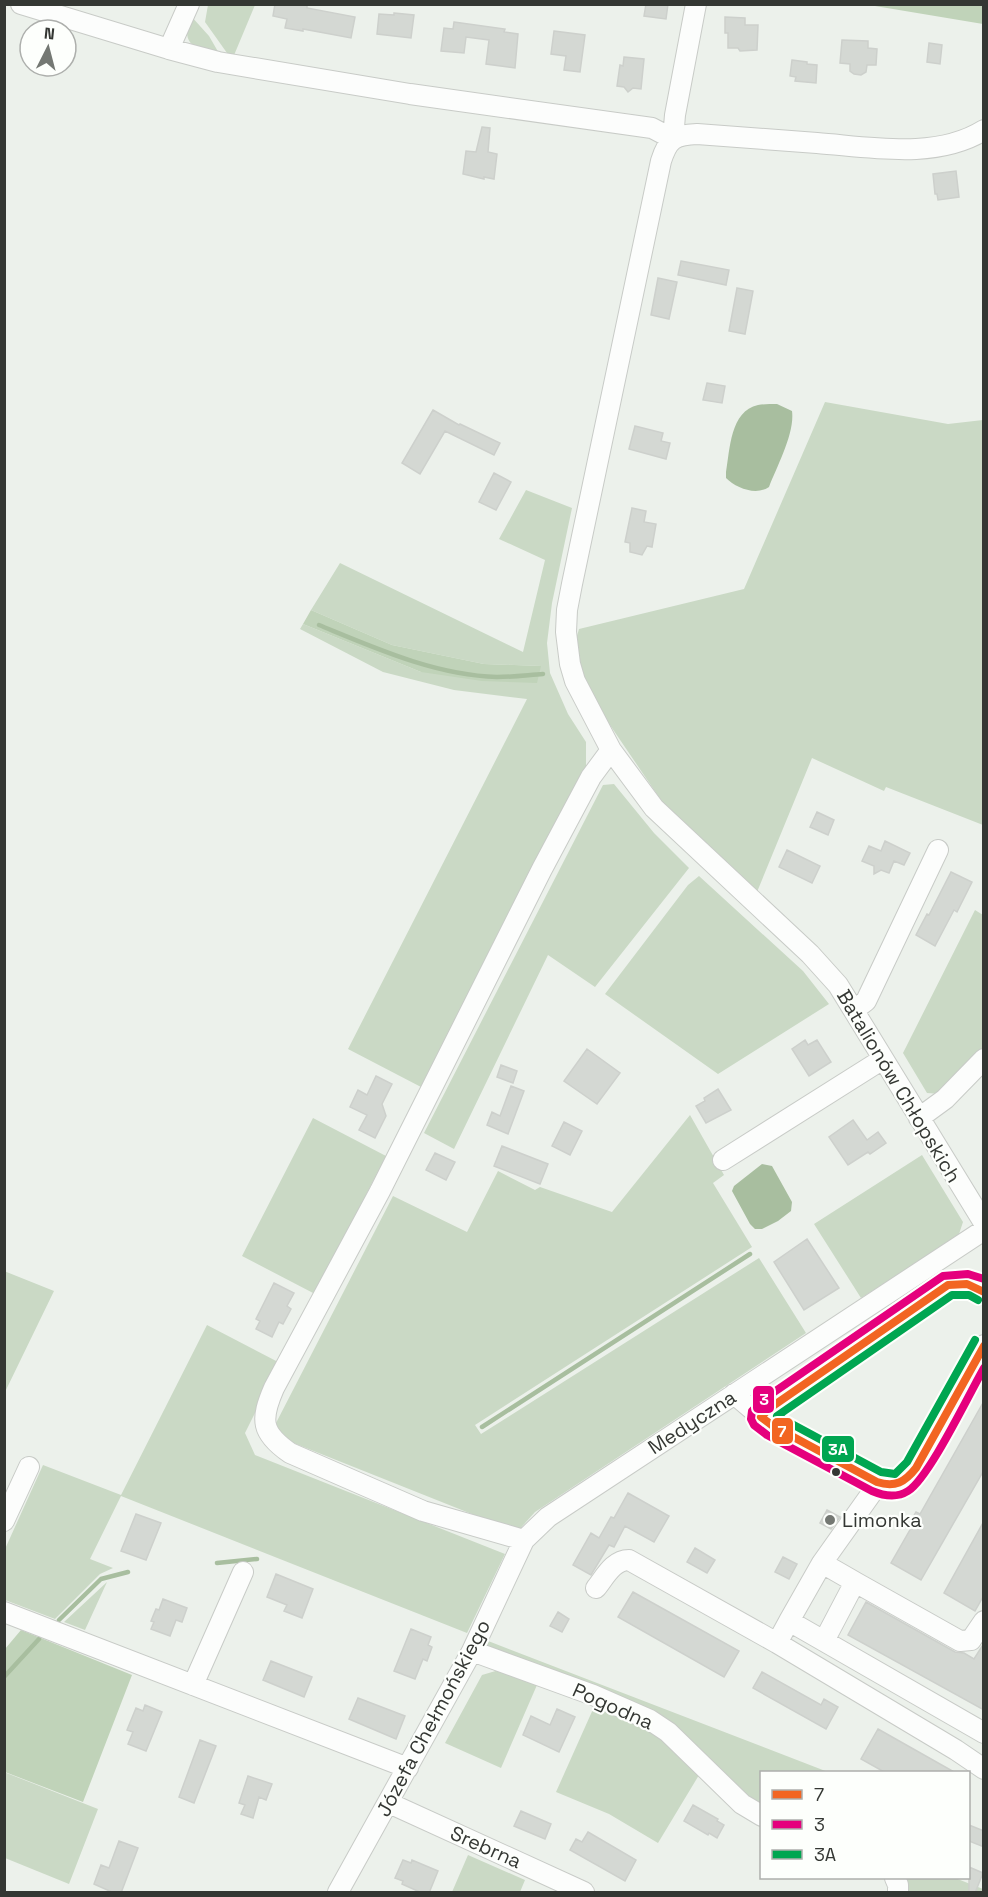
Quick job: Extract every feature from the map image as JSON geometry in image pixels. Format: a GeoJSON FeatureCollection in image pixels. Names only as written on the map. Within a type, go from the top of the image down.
{"type":"FeatureCollection","features":[{"type":"Feature","properties":{"kind":"street"},"geometry":{"type":"LineString","coordinates":[[21,4],[218,62],[410,94],[652,128],[673,139],[687,134],[697,134],[883,148],[919,148],[945,145],[984,130]]}},
{"type":"Feature","properties":{"kind":"street"},"geometry":{"type":"LineString","coordinates":[[169,49],[189,4]]}},
{"type":"Feature","properties":{"kind":"street"},"geometry":{"type":"LineString","coordinates":[[673,139],[675,115],[696,4]]}},
{"type":"Feature","properties":{"kind":"street","name":"Batalionów Chłopskich"},"geometry":{"type":"LineString","coordinates":[[673,139],[668,143],[661,161],[567,610],[568,650],[575,681],[612,750],[654,808],[810,954],[838,985],[984,1223]]}},
{"type":"Feature","properties":{"kind":"street"},"geometry":{"type":"LineString","coordinates":[[524,1540],[423,1511],[290,1453],[274,1442],[266,1426],[266,1407],[391,1170],[542,869],[591,777],[612,750]]}},
{"type":"Feature","properties":{"kind":"street"},"geometry":{"type":"LineString","coordinates":[[854,1010],[866,1001],[939,850]]}},
{"type":"Feature","properties":{"kind":"street"},"geometry":{"type":"LineString","coordinates":[[723,1160],[883,1059]]}},
{"type":"Feature","properties":{"kind":"street"},"geometry":{"type":"LineString","coordinates":[[919,1118],[945,1100],[984,1059]]}},
{"type":"Feature","properties":{"kind":"street","name":"Medyczna"},"geometry":{"type":"LineString","coordinates":[[524,1540],[548,1517],[984,1230]]}},
{"type":"Feature","properties":{"kind":"street"},"geometry":{"type":"LineString","coordinates":[[761,1417],[770,1408],[948,1285],[977,1285],[984,1292]]}},
{"type":"Feature","properties":{"kind":"street"},"geometry":{"type":"LineString","coordinates":[[734,1394],[773,1426],[877,1482],[894,1486],[910,1477],[984,1345]]}},
{"type":"Feature","properties":{"kind":"street"},"geometry":{"type":"LineString","coordinates":[[4,1521],[29,1467]]}},
{"type":"Feature","properties":{"kind":"street"},"geometry":{"type":"LineString","coordinates":[[777,1643],[822,1563],[867,1500],[877,1482]]}},
{"type":"Feature","properties":{"kind":"street","name":"Józefa Chełmońskiego"},"geometry":{"type":"LineString","coordinates":[[338,1893],[472,1651],[524,1540]]}},
{"type":"Feature","properties":{"kind":"street"},"geometry":{"type":"LineString","coordinates":[[596,1588],[615,1564],[621,1560],[628,1560],[777,1643],[984,1769]]}},
{"type":"Feature","properties":{"kind":"street"},"geometry":{"type":"LineString","coordinates":[[822,1563],[960,1641],[970,1640],[984,1621]]}},
{"type":"Feature","properties":{"kind":"street"},"geometry":{"type":"LineString","coordinates":[[193,1685],[243,1572]]}},
{"type":"Feature","properties":{"kind":"street"},"geometry":{"type":"LineString","coordinates":[[824,1641],[855,1582]]}},
{"type":"Feature","properties":{"kind":"street"},"geometry":{"type":"LineString","coordinates":[[4,1612],[408,1768]]}},
{"type":"Feature","properties":{"kind":"street"},"geometry":{"type":"LineString","coordinates":[[789,1621],[984,1733]]}},
{"type":"Feature","properties":{"kind":"street","name":"Pogodna"},"geometry":{"type":"LineString","coordinates":[[472,1651],[593,1695],[650,1720],[668,1732],[742,1804],[760,1815]]}},
{"type":"Feature","properties":{"kind":"street","name":"Srebrna"},"geometry":{"type":"LineString","coordinates":[[389,1803],[584,1893]]}},
{"type":"Feature","properties":{"kind":"shaded area"},"geometry":{"type":"Polygon","coordinates":[[[208,5],[255,5],[232,60],[205,22],[208,5]]]}},
{"type":"Feature","properties":{"kind":"shaded area"},"geometry":{"type":"Polygon","coordinates":[[[869,5],[983,5],[983,24],[869,5]]]}},
{"type":"Feature","properties":{"kind":"shaded area"},"geometry":{"type":"Polygon","coordinates":[[[191,16],[209,36],[220,55],[197,47],[189,40],[187,34],[191,16]]]}},
{"type":"Feature","properties":{"kind":"shaded area"},"geometry":{"type":"Polygon","coordinates":[[[825,402],[948,424],[983,420],[983,825],[886,787],[884,791],[812,758],[757,892],[667,809],[593,700],[578,672],[574,646],[579,629],[744,589],[825,402]]]}},
{"type":"Feature","properties":{"kind":"shaded area"},"geometry":{"type":"Polygon","coordinates":[[[777,404],[792,411],[791,429],[781,460],[769,487],[758,491],[741,488],[726,478],[730,443],[737,423],[749,409],[758,405],[777,404]]]}},
{"type":"Feature","properties":{"kind":"shaded area"},"geometry":{"type":"Polygon","coordinates":[[[526,490],[572,508],[552,603],[547,643],[550,673],[568,714],[586,742],[586,767],[421,1087],[348,1049],[527,699],[454,690],[383,672],[300,629],[303,624],[421,672],[541,666],[484,664],[392,645],[311,610],[340,563],[523,652],[545,560],[499,539],[526,490]]]}},
{"type":"Feature","properties":{"kind":"shaded area"},"geometry":{"type":"Polygon","coordinates":[[[311,610],[392,645],[484,664],[541,666],[537,683],[482,681],[421,672],[303,624],[311,610]]]}},
{"type":"Feature","properties":{"kind":"shaded area"},"geometry":{"type":"Polygon","coordinates":[[[614,784],[654,833],[689,868],[595,987],[548,955],[454,1149],[424,1133],[603,785],[614,784]]]}},
{"type":"Feature","properties":{"kind":"shaded area"},"geometry":{"type":"Polygon","coordinates":[[[699,876],[803,971],[829,1004],[718,1074],[605,994],[688,885],[699,876]]]}},
{"type":"Feature","properties":{"kind":"shaded area"},"geometry":{"type":"Polygon","coordinates":[[[975,910],[983,915],[983,1048],[941,1094],[927,1093],[903,1053],[975,910]]]}},
{"type":"Feature","properties":{"kind":"shaded area"},"geometry":{"type":"Polygon","coordinates":[[[690,1115],[724,1175],[713,1183],[752,1247],[475,1425],[481,1434],[759,1258],[806,1333],[535,1512],[517,1532],[281,1438],[276,1423],[393,1196],[467,1232],[498,1171],[535,1190],[540,1187],[612,1212],[690,1115]]]}},
{"type":"Feature","properties":{"kind":"shaded area"},"geometry":{"type":"Polygon","coordinates":[[[313,1118],[386,1156],[315,1294],[242,1256],[313,1118]]]}},
{"type":"Feature","properties":{"kind":"shaded area"},"geometry":{"type":"Polygon","coordinates":[[[922,1155],[963,1222],[958,1237],[861,1298],[814,1224],[922,1155]]]}},
{"type":"Feature","properties":{"kind":"shaded area"},"geometry":{"type":"Polygon","coordinates":[[[762,1164],[772,1166],[792,1202],[791,1211],[778,1221],[762,1229],[755,1229],[732,1191],[734,1186],[762,1164]]]}},
{"type":"Feature","properties":{"kind":"shaded area"},"geometry":{"type":"Polygon","coordinates":[[[4,1271],[54,1291],[5,1392],[4,1392],[4,1271]]]}},
{"type":"Feature","properties":{"kind":"shaded area"},"geometry":{"type":"Polygon","coordinates":[[[207,1325],[280,1363],[245,1433],[255,1455],[505,1554],[467,1633],[121,1496],[90,1559],[113,1568],[100,1574],[55,1619],[5,1600],[5,1549],[43,1465],[121,1495],[207,1325]]]}},
{"type":"Feature","properties":{"kind":"shaded area"},"geometry":{"type":"Polygon","coordinates":[[[107,1582],[85,1630],[64,1622],[107,1582]]]}},
{"type":"Feature","properties":{"kind":"shaded area"},"geometry":{"type":"Polygon","coordinates":[[[21,1630],[132,1675],[83,1802],[5,1772],[5,1649],[21,1630]]]}},
{"type":"Feature","properties":{"kind":"shaded area"},"geometry":{"type":"Polygon","coordinates":[[[483,1639],[825,1771],[760,1771],[760,1808],[684,1739],[486,1647],[483,1639]]]}},
{"type":"Feature","properties":{"kind":"shaded area"},"geometry":{"type":"Polygon","coordinates":[[[499,1670],[537,1685],[501,1768],[445,1743],[482,1675],[499,1670]]]}},
{"type":"Feature","properties":{"kind":"shaded area"},"geometry":{"type":"Polygon","coordinates":[[[594,1707],[655,1731],[699,1775],[658,1843],[609,1814],[556,1792],[594,1707]]]}},
{"type":"Feature","properties":{"kind":"shaded area"},"geometry":{"type":"Polygon","coordinates":[[[4,1772],[98,1809],[69,1884],[5,1858],[4,1772]]]}},
{"type":"Feature","properties":{"kind":"shaded area"},"geometry":{"type":"Polygon","coordinates":[[[468,1855],[525,1880],[520,1892],[452,1892],[468,1855]]]}},
{"type":"Feature","properties":{"kind":"shaded area"},"geometry":{"type":"Polygon","coordinates":[[[901,1879],[958,1879],[983,1889],[983,1892],[908,1892],[901,1887],[901,1879]]]}},
{"type":"Feature","properties":{"kind":"building"},"geometry":{"type":"Polygon","coordinates":[[[275,4],[307,4],[307,8],[355,17],[351,38],[285,28],[287,19],[273,16],[275,4]]]}},
{"type":"Feature","properties":{"kind":"building"},"geometry":{"type":"Polygon","coordinates":[[[646,4],[668,4],[666,19],[644,16],[646,4]]]}},
{"type":"Feature","properties":{"kind":"building"},"geometry":{"type":"Polygon","coordinates":[[[394,13],[414,15],[411,38],[377,34],[379,14],[394,15],[394,13]]]}},
{"type":"Feature","properties":{"kind":"building"},"geometry":{"type":"Polygon","coordinates":[[[725,17],[745,18],[745,25],[758,25],[757,50],[740,51],[738,48],[728,48],[725,17]]]}},
{"type":"Feature","properties":{"kind":"building"},"geometry":{"type":"Polygon","coordinates":[[[454,22],[505,29],[504,32],[518,34],[515,68],[486,64],[489,40],[466,37],[464,53],[441,51],[444,28],[453,29],[454,22]]]}},
{"type":"Feature","properties":{"kind":"building"},"geometry":{"type":"Polygon","coordinates":[[[554,31],[585,35],[580,72],[564,70],[566,56],[551,54],[554,31]]]}},
{"type":"Feature","properties":{"kind":"building"},"geometry":{"type":"Polygon","coordinates":[[[842,40],[868,41],[868,48],[877,49],[876,65],[867,65],[866,72],[861,75],[854,74],[850,71],[850,64],[840,63],[842,40]]]}},
{"type":"Feature","properties":{"kind":"building"},"geometry":{"type":"Polygon","coordinates":[[[929,43],[942,45],[940,64],[927,62],[929,43]]]}},
{"type":"Feature","properties":{"kind":"building"},"geometry":{"type":"Polygon","coordinates":[[[624,57],[644,59],[641,89],[633,88],[628,92],[624,87],[617,86],[620,65],[623,66],[624,57]]]}},
{"type":"Feature","properties":{"kind":"building"},"geometry":{"type":"Polygon","coordinates":[[[792,60],[817,65],[816,83],[795,81],[796,77],[790,76],[792,60]]]}},
{"type":"Feature","properties":{"kind":"building"},"geometry":{"type":"Polygon","coordinates":[[[482,127],[490,128],[488,152],[497,154],[494,179],[463,174],[466,151],[476,152],[482,127]]]}},
{"type":"Feature","properties":{"kind":"building"},"geometry":{"type":"Polygon","coordinates":[[[956,171],[959,197],[938,200],[935,194],[933,174],[956,171]]]}},
{"type":"Feature","properties":{"kind":"building"},"geometry":{"type":"Polygon","coordinates":[[[681,261],[729,270],[726,285],[678,275],[681,261]]]}},
{"type":"Feature","properties":{"kind":"building"},"geometry":{"type":"Polygon","coordinates":[[[658,278],[677,282],[669,319],[651,315],[658,278]]]}},
{"type":"Feature","properties":{"kind":"building"},"geometry":{"type":"Polygon","coordinates":[[[737,288],[753,291],[745,334],[729,331],[737,288]]]}},
{"type":"Feature","properties":{"kind":"building"},"geometry":{"type":"Polygon","coordinates":[[[707,383],[725,386],[722,403],[703,400],[707,383]]]}},
{"type":"Feature","properties":{"kind":"building"},"geometry":{"type":"Polygon","coordinates":[[[433,410],[459,425],[500,443],[494,455],[445,431],[420,474],[402,463],[433,410]]]}},
{"type":"Feature","properties":{"kind":"building"},"geometry":{"type":"Polygon","coordinates":[[[635,426],[663,433],[661,441],[670,443],[666,459],[629,449],[635,426]]]}},
{"type":"Feature","properties":{"kind":"building"},"geometry":{"type":"Polygon","coordinates":[[[494,473],[511,482],[496,510],[479,502],[494,473]]]}},
{"type":"Feature","properties":{"kind":"building"},"geometry":{"type":"Polygon","coordinates":[[[632,508],[646,511],[644,522],[656,524],[652,547],[647,546],[642,555],[630,552],[630,543],[625,542],[632,508]]]}},
{"type":"Feature","properties":{"kind":"building"},"geometry":{"type":"Polygon","coordinates":[[[817,812],[834,820],[828,835],[810,827],[817,812]]]}},
{"type":"Feature","properties":{"kind":"building"},"geometry":{"type":"Polygon","coordinates":[[[885,841],[910,853],[904,865],[894,861],[889,873],[881,870],[874,874],[874,866],[862,861],[869,846],[881,851],[885,841]]]}},
{"type":"Feature","properties":{"kind":"building"},"geometry":{"type":"Polygon","coordinates":[[[787,850],[820,866],[812,883],[779,867],[787,850]]]}},
{"type":"Feature","properties":{"kind":"building"},"geometry":{"type":"Polygon","coordinates":[[[951,872],[972,882],[957,912],[954,910],[935,946],[916,935],[951,872]]]}},
{"type":"Feature","properties":{"kind":"building"},"geometry":{"type":"Polygon","coordinates":[[[805,1040],[808,1045],[817,1040],[831,1062],[809,1076],[792,1049],[805,1040]]]}},
{"type":"Feature","properties":{"kind":"building"},"geometry":{"type":"Polygon","coordinates":[[[587,1049],[620,1073],[597,1104],[564,1081],[587,1049]]]}},
{"type":"Feature","properties":{"kind":"building"},"geometry":{"type":"Polygon","coordinates":[[[501,1065],[517,1071],[513,1083],[497,1077],[501,1065]]]}},
{"type":"Feature","properties":{"kind":"building"},"geometry":{"type":"Polygon","coordinates":[[[376,1076],[392,1084],[382,1104],[386,1116],[375,1138],[359,1130],[367,1115],[350,1107],[358,1090],[367,1095],[376,1076]]]}},
{"type":"Feature","properties":{"kind":"building"},"geometry":{"type":"Polygon","coordinates":[[[511,1086],[524,1091],[508,1134],[487,1125],[492,1112],[500,1116],[511,1086]]]}},
{"type":"Feature","properties":{"kind":"building"},"geometry":{"type":"Polygon","coordinates":[[[718,1089],[731,1110],[706,1123],[696,1106],[718,1089]]]}},
{"type":"Feature","properties":{"kind":"building"},"geometry":{"type":"Polygon","coordinates":[[[853,1120],[867,1140],[878,1132],[886,1143],[848,1165],[829,1137],[853,1120]]]}},
{"type":"Feature","properties":{"kind":"building"},"geometry":{"type":"Polygon","coordinates":[[[564,1122],[582,1131],[570,1155],[552,1146],[564,1122]]]}},
{"type":"Feature","properties":{"kind":"building"},"geometry":{"type":"Polygon","coordinates":[[[502,1146],[548,1164],[540,1184],[494,1166],[502,1146]]]}},
{"type":"Feature","properties":{"kind":"building"},"geometry":{"type":"Polygon","coordinates":[[[435,1153],[455,1162],[446,1180],[426,1170],[435,1153]]]}},
{"type":"Feature","properties":{"kind":"building"},"geometry":{"type":"Polygon","coordinates":[[[807,1239],[839,1288],[804,1310],[774,1262],[807,1239]]]}},
{"type":"Feature","properties":{"kind":"building"},"geometry":{"type":"Polygon","coordinates":[[[274,1283],[294,1293],[287,1306],[291,1309],[283,1324],[279,1322],[272,1337],[256,1329],[260,1321],[256,1319],[274,1283]]]}},
{"type":"Feature","properties":{"kind":"building"},"geometry":{"type":"Polygon","coordinates":[[[984,1401],[984,1470],[921,1580],[891,1563],[911,1528],[908,1526],[916,1512],[920,1514],[984,1401]]]}},
{"type":"Feature","properties":{"kind":"building"},"geometry":{"type":"Polygon","coordinates":[[[628,1493],[669,1516],[654,1542],[625,1526],[614,1547],[609,1545],[591,1575],[573,1565],[591,1533],[599,1538],[628,1493]]]}},
{"type":"Feature","properties":{"kind":"building","name":"Limonka"},"geometry":{"type":"Polygon","coordinates":[[[827,1510],[840,1517],[831,1529],[820,1523],[827,1510]]]}},
{"type":"Feature","properties":{"kind":"building"},"geometry":{"type":"Polygon","coordinates":[[[136,1514],[161,1523],[146,1560],[121,1551],[136,1514]]]}},
{"type":"Feature","properties":{"kind":"building"},"geometry":{"type":"Polygon","coordinates":[[[984,1521],[984,1595],[975,1611],[944,1593],[984,1521]]]}},
{"type":"Feature","properties":{"kind":"building"},"geometry":{"type":"Polygon","coordinates":[[[695,1548],[715,1560],[707,1573],[687,1562],[695,1548]]]}},
{"type":"Feature","properties":{"kind":"building"},"geometry":{"type":"Polygon","coordinates":[[[783,1557],[797,1564],[789,1579],[775,1572],[783,1557]]]}},
{"type":"Feature","properties":{"kind":"building"},"geometry":{"type":"Polygon","coordinates":[[[276,1574],[313,1589],[302,1618],[284,1611],[287,1605],[267,1597],[276,1574]]]}},
{"type":"Feature","properties":{"kind":"building"},"geometry":{"type":"Polygon","coordinates":[[[633,1592],[739,1651],[724,1677],[618,1617],[633,1592]]]}},
{"type":"Feature","properties":{"kind":"building"},"geometry":{"type":"Polygon","coordinates":[[[163,1599],[187,1608],[182,1622],[176,1620],[170,1636],[151,1629],[154,1622],[151,1621],[163,1599]]]}},
{"type":"Feature","properties":{"kind":"building"},"geometry":{"type":"Polygon","coordinates":[[[866,1602],[955,1652],[964,1653],[974,1659],[984,1643],[984,1710],[848,1635],[866,1602]]]}},
{"type":"Feature","properties":{"kind":"building"},"geometry":{"type":"Polygon","coordinates":[[[558,1612],[569,1619],[562,1632],[550,1626],[558,1612]]]}},
{"type":"Feature","properties":{"kind":"building"},"geometry":{"type":"Polygon","coordinates":[[[411,1629],[431,1637],[428,1645],[432,1647],[427,1661],[423,1659],[415,1679],[394,1671],[411,1629]]]}},
{"type":"Feature","properties":{"kind":"building"},"geometry":{"type":"Polygon","coordinates":[[[271,1661],[312,1677],[304,1697],[263,1680],[271,1661]]]}},
{"type":"Feature","properties":{"kind":"building"},"geometry":{"type":"Polygon","coordinates":[[[762,1672],[821,1705],[824,1699],[838,1707],[826,1729],[753,1688],[762,1672]]]}},
{"type":"Feature","properties":{"kind":"building"},"geometry":{"type":"Polygon","coordinates":[[[358,1698],[405,1716],[396,1739],[349,1719],[358,1698]]]}},
{"type":"Feature","properties":{"kind":"building"},"geometry":{"type":"Polygon","coordinates":[[[145,1705],[162,1712],[146,1751],[128,1744],[133,1732],[127,1730],[136,1708],[143,1711],[145,1705]]]}},
{"type":"Feature","properties":{"kind":"building"},"geometry":{"type":"Polygon","coordinates":[[[557,1709],[575,1717],[559,1752],[523,1735],[531,1716],[550,1725],[557,1709]]]}},
{"type":"Feature","properties":{"kind":"building"},"geometry":{"type":"Polygon","coordinates":[[[878,1729],[952,1771],[882,1771],[861,1759],[878,1729]]]}},
{"type":"Feature","properties":{"kind":"building"},"geometry":{"type":"Polygon","coordinates":[[[200,1740],[216,1746],[194,1803],[179,1797],[200,1740]]]}},
{"type":"Feature","properties":{"kind":"building"},"geometry":{"type":"Polygon","coordinates":[[[248,1776],[272,1784],[266,1800],[259,1797],[253,1818],[241,1814],[245,1805],[239,1803],[248,1776]]]}},
{"type":"Feature","properties":{"kind":"building"},"geometry":{"type":"Polygon","coordinates":[[[693,1805],[724,1825],[717,1838],[684,1821],[693,1805]]]}},
{"type":"Feature","properties":{"kind":"building"},"geometry":{"type":"Polygon","coordinates":[[[521,1811],[551,1824],[545,1839],[514,1826],[521,1811]]]}},
{"type":"Feature","properties":{"kind":"building"},"geometry":{"type":"Polygon","coordinates":[[[970,1825],[984,1831],[984,1847],[970,1841],[970,1825]]]}},
{"type":"Feature","properties":{"kind":"building"},"geometry":{"type":"Polygon","coordinates":[[[588,1832],[636,1860],[625,1881],[570,1850],[576,1839],[582,1842],[588,1832]]]}},
{"type":"Feature","properties":{"kind":"building"},"geometry":{"type":"Polygon","coordinates":[[[119,1841],[138,1848],[121,1893],[114,1893],[94,1884],[101,1865],[109,1868],[119,1841]]]}},
{"type":"Feature","properties":{"kind":"building"},"geometry":{"type":"Polygon","coordinates":[[[403,1860],[411,1863],[412,1860],[438,1871],[429,1893],[422,1893],[402,1884],[403,1881],[395,1878],[403,1860]]]}},
{"type":"Feature","properties":{"kind":"building"},"geometry":{"type":"Polygon","coordinates":[[[970,1867],[983,1873],[975,1893],[969,1893],[970,1867]]]}},
{"type":"Feature","properties":{"kind":"waterway"},"geometry":{"type":"LineString","coordinates":[[319,625],[428,666],[497,677],[543,674]]}},
{"type":"Feature","properties":{"kind":"waterway"},"geometry":{"type":"LineString","coordinates":[[482,1427],[750,1254]]}},
{"type":"Feature","properties":{"kind":"waterway"},"geometry":{"type":"LineString","coordinates":[[217,1563],[257,1559]]}},
{"type":"Feature","properties":{"kind":"waterway"},"geometry":{"type":"LineString","coordinates":[[59,1620],[101,1579],[128,1572]]}},
{"type":"Feature","properties":{"kind":"waterway"},"geometry":{"type":"LineString","coordinates":[[4,1677],[39,1639]]}},
{"type":"Feature","properties":{"kind":"transit line","name":"3"},"geometry":{"type":"LineString","coordinates":[[984,1279],[968,1274],[943,1276],[764,1399],[752,1411],[751,1419],[754,1425],[767,1435],[872,1491],[886,1495],[899,1495],[917,1483],[927,1470],[984,1368]]}},
{"type":"Feature","properties":{"kind":"transit line","name":"7"},"geometry":{"type":"LineString","coordinates":[[984,1292],[967,1284],[948,1285],[770,1408],[761,1417],[773,1426],[877,1482],[894,1484],[908,1477],[916,1468],[984,1346]]}},
{"type":"Feature","properties":{"kind":"transit line","name":"3A"},"geometry":{"type":"LineString","coordinates":[[975,1340],[907,1462],[895,1474],[881,1472],[777,1416],[952,1295],[969,1295],[978,1300]]}},
{"type":"Feature","properties":{"kind":"place","name":"Limonka"},"geometry":{"type":"Point","coordinates":[830,1520]}}]}
